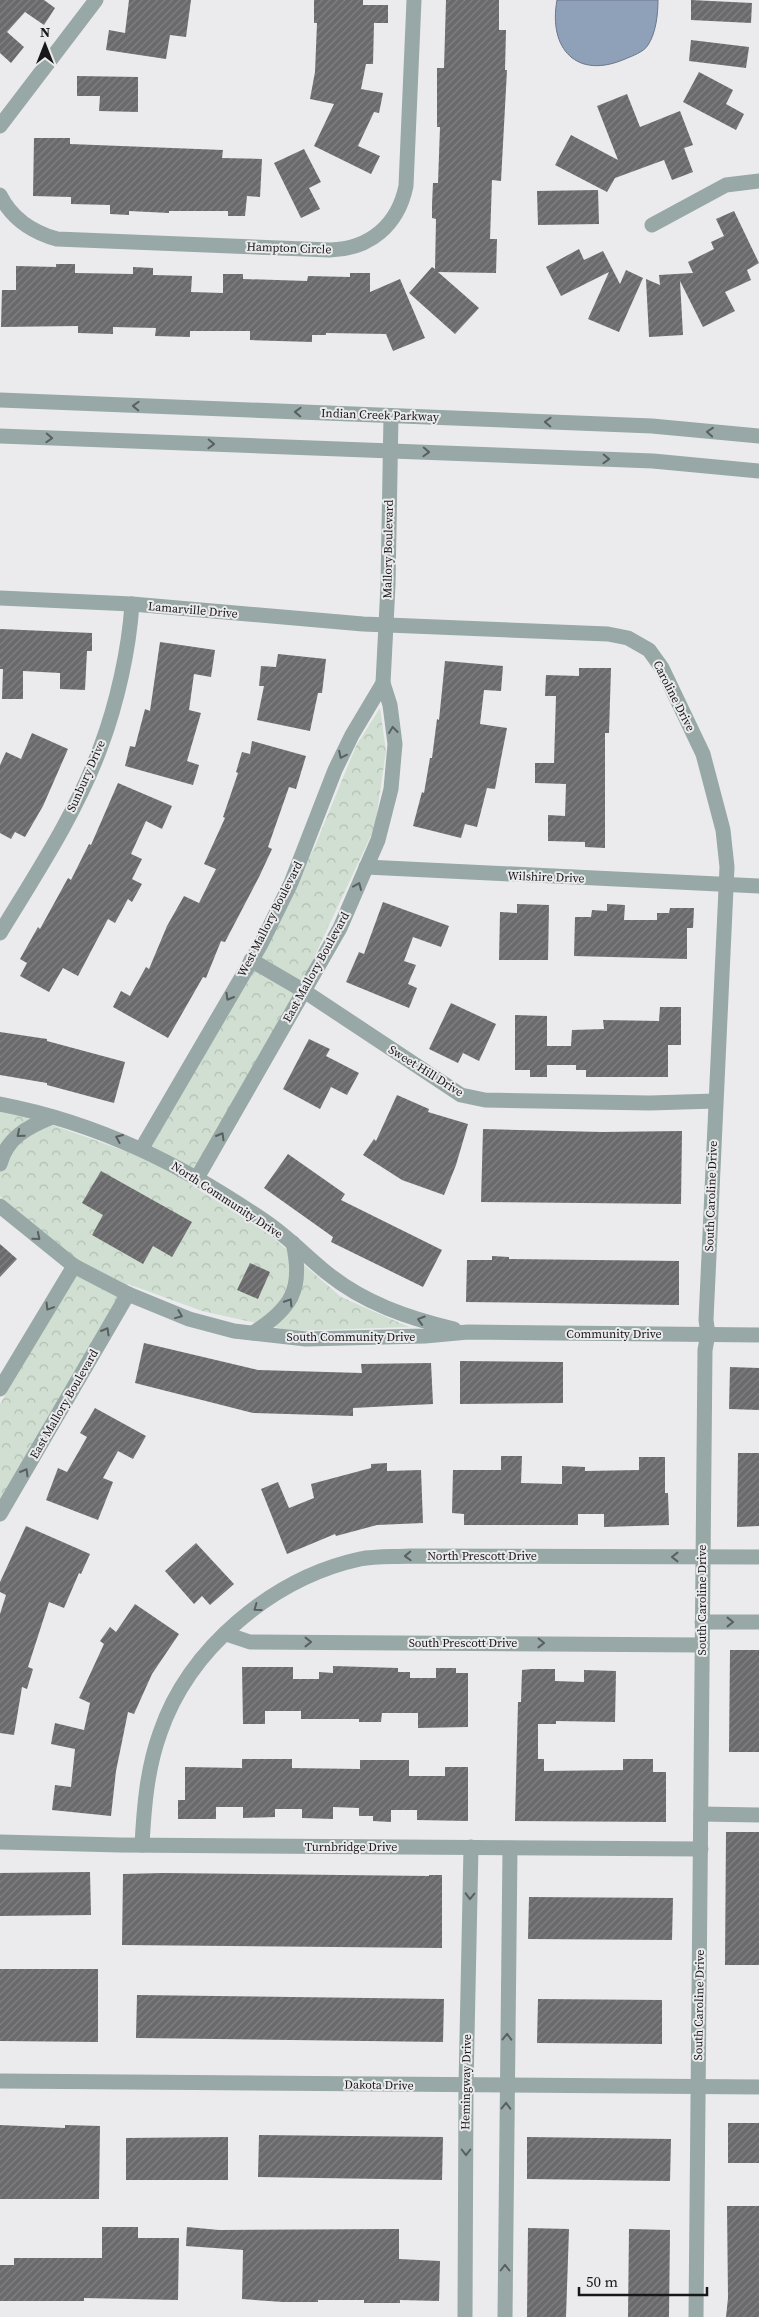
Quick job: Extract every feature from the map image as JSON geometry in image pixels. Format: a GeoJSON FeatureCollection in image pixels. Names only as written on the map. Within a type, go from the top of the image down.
{"type":"FeatureCollection","features":[{"type":"Feature","properties":{"kind":"street"},"geometry":{"type":"LineString","coordinates":[[0,126],[96,0]]}},
{"type":"Feature","properties":{"kind":"street","name":"Hampton Circle"},"geometry":{"type":"LineString","coordinates":[[0,195],[12,213],[32,230],[58,239],[330,250],[343,250],[368,242],[383,231],[392,221],[399,210],[406,186],[414,0]]}},
{"type":"Feature","properties":{"kind":"street"},"geometry":{"type":"LineString","coordinates":[[652,225],[726,185],[759,181]]}},
{"type":"Feature","properties":{"kind":"street","name":"Indian Creek Parkway"},"geometry":{"type":"LineString","coordinates":[[0,400],[652,426],[759,436]]}},
{"type":"Feature","properties":{"kind":"street","name":"Mallory Boulevard"},"geometry":{"type":"LineString","coordinates":[[383,682],[391,416]]}},
{"type":"Feature","properties":{"kind":"street"},"geometry":{"type":"LineString","coordinates":[[0,436],[653,461],[759,471]]}},
{"type":"Feature","properties":{"kind":"street","name":"Lamarville Drive"},"geometry":{"type":"LineString","coordinates":[[0,598],[132,604],[386,625]]}},
{"type":"Feature","properties":{"kind":"street","name":"Sunbury Drive"},"geometry":{"type":"LineString","coordinates":[[0,933],[75,803],[101,745],[121,674],[131,626],[132,604]]}},
{"type":"Feature","properties":{"kind":"street","name":"Caroline Drive"},"geometry":{"type":"LineString","coordinates":[[386,625],[608,634],[628,638],[649,650],[662,668],[703,754],[723,830],[726,884]]}},
{"type":"Feature","properties":{"kind":"street","name":"East Mallory Boulevard"},"geometry":{"type":"LineString","coordinates":[[197,1178],[340,928],[378,840],[392,780],[395,744],[390,705],[383,682]]}},
{"type":"Feature","properties":{"kind":"street","name":"West Mallory Boulevard"},"geometry":{"type":"LineString","coordinates":[[142,1148],[252,960],[291,883],[335,770],[352,735],[383,682]]}},
{"type":"Feature","properties":{"kind":"street","name":"Wilshire Drive"},"geometry":{"type":"LineString","coordinates":[[366,867],[759,886]]}},
{"type":"Feature","properties":{"kind":"street","name":"South Caroline Drive"},"geometry":{"type":"LineString","coordinates":[[696,2317],[704,1360],[708,1334],[706,1320],[726,884]]}},
{"type":"Feature","properties":{"kind":"street","name":"Sweet Hill Drive"},"geometry":{"type":"LineString","coordinates":[[252,960],[304,991],[461,1095],[494,1100],[650,1103],[715,1101]]}},
{"type":"Feature","properties":{"kind":"street","name":"North Community Drive"},"geometry":{"type":"LineString","coordinates":[[0,1104],[101,1131],[142,1148],[197,1178],[266,1222],[328,1273],[365,1299],[403,1314],[468,1332]]}},
{"type":"Feature","properties":{"kind":"street"},"geometry":{"type":"LineString","coordinates":[[0,1164],[3,1152],[19,1133],[52,1117]]}},
{"type":"Feature","properties":{"kind":"street","name":"South Community Drive"},"geometry":{"type":"LineString","coordinates":[[0,1206],[74,1266],[128,1294],[189,1319],[253,1334],[306,1339],[425,1336],[468,1332]]}},
{"type":"Feature","properties":{"kind":"street"},"geometry":{"type":"LineString","coordinates":[[253,1334],[274,1320],[287,1306],[295,1292],[297,1274],[293,1243]]}},
{"type":"Feature","properties":{"kind":"street"},"geometry":{"type":"LineString","coordinates":[[0,1389],[74,1266]]}},
{"type":"Feature","properties":{"kind":"street","name":"East Mallory Boulevard"},"geometry":{"type":"LineString","coordinates":[[0,1514],[128,1294]]}},
{"type":"Feature","properties":{"kind":"street","name":"Community Drive"},"geometry":{"type":"LineString","coordinates":[[468,1332],[759,1335]]}},
{"type":"Feature","properties":{"kind":"street","name":"North Prescott Drive"},"geometry":{"type":"LineString","coordinates":[[142,1845],[145,1794],[160,1733],[180,1690],[214,1644],[248,1615],[286,1587],[361,1559],[409,1556],[759,1557]]}},
{"type":"Feature","properties":{"kind":"street"},"geometry":{"type":"LineString","coordinates":[[702,1622],[759,1622]]}},
{"type":"Feature","properties":{"kind":"street","name":"South Prescott Drive"},"geometry":{"type":"LineString","coordinates":[[226,1634],[250,1642],[702,1645]]}},
{"type":"Feature","properties":{"kind":"street"},"geometry":{"type":"LineString","coordinates":[[701,1814],[759,1815]]}},
{"type":"Feature","properties":{"kind":"street","name":"Turnbridge Drive"},"geometry":{"type":"LineString","coordinates":[[0,1842],[142,1845],[701,1849]]}},
{"type":"Feature","properties":{"kind":"street","name":"Hemingway Drive"},"geometry":{"type":"LineString","coordinates":[[465,2317],[466,2086],[471,1848]]}},
{"type":"Feature","properties":{"kind":"street"},"geometry":{"type":"LineString","coordinates":[[505,2317],[510,1848]]}},
{"type":"Feature","properties":{"kind":"street","name":"Dakota Drive"},"geometry":{"type":"LineString","coordinates":[[0,2082],[759,2087]]}},
{"type":"Feature","properties":{"kind":"green space"},"geometry":{"type":"Polygon","coordinates":[[[380,708],[386,751],[375,827],[294,1000],[190,1184],[270,1235],[341,1297],[409,1327],[292,1331],[202,1311],[128,1284],[0,1505],[0,1404],[75,1270],[0,1196],[0,1110],[19,1113],[142,1157],[245,982],[315,846],[356,746],[380,708]]]}},
{"type":"Feature","properties":{"kind":"water"},"geometry":{"type":"Polygon","coordinates":[[[557,0],[658,0],[655,29],[648,45],[638,54],[608,65],[593,66],[580,62],[570,56],[562,46],[557,33],[555,17],[557,0]]]}},
{"type":"Feature","properties":{"kind":"building"},"geometry":{"type":"Polygon","coordinates":[[[0,0],[44,0],[55,8],[44,25],[25,12],[7,32],[24,47],[11,63],[0,53],[0,0]]]}},
{"type":"Feature","properties":{"kind":"building"},"geometry":{"type":"Polygon","coordinates":[[[129,0],[191,0],[186,37],[170,35],[166,59],[106,50],[109,30],[125,33],[129,0]]]}},
{"type":"Feature","properties":{"kind":"building"},"geometry":{"type":"Polygon","coordinates":[[[314,0],[363,0],[363,5],[388,5],[388,23],[374,23],[373,64],[366,64],[361,89],[383,93],[379,113],[374,112],[358,146],[380,156],[371,174],[314,146],[334,104],[310,99],[315,72],[317,23],[314,23],[314,0]]]}},
{"type":"Feature","properties":{"kind":"building"},"geometry":{"type":"Polygon","coordinates":[[[446,0],[499,0],[499,30],[506,30],[505,70],[507,70],[501,181],[492,180],[490,239],[497,239],[496,273],[438,272],[479,308],[455,334],[409,293],[432,267],[435,269],[436,219],[432,218],[432,205],[433,183],[438,183],[440,127],[437,127],[437,68],[444,68],[446,0]]]}},
{"type":"Feature","properties":{"kind":"building"},"geometry":{"type":"Polygon","coordinates":[[[691,0],[752,3],[751,23],[691,20],[691,0]]]}},
{"type":"Feature","properties":{"kind":"building"},"geometry":{"type":"Polygon","coordinates":[[[691,40],[749,47],[746,68],[689,61],[691,40]]]}},
{"type":"Feature","properties":{"kind":"building"},"geometry":{"type":"Polygon","coordinates":[[[699,72],[733,90],[726,104],[744,114],[736,130],[683,102],[699,72]]]}},
{"type":"Feature","properties":{"kind":"building"},"geometry":{"type":"Polygon","coordinates":[[[77,76],[138,77],[138,112],[99,111],[100,96],[77,96],[77,76]]]}},
{"type":"Feature","properties":{"kind":"building"},"geometry":{"type":"Polygon","coordinates":[[[627,94],[640,127],[680,111],[693,145],[684,148],[693,172],[672,180],[664,160],[615,178],[607,192],[555,165],[571,135],[618,160],[597,106],[627,94]]]}},
{"type":"Feature","properties":{"kind":"building"},"geometry":{"type":"Polygon","coordinates":[[[34,138],[70,138],[70,144],[223,150],[222,158],[262,159],[260,197],[247,196],[245,216],[228,216],[228,211],[169,211],[169,213],[129,211],[129,215],[110,214],[110,205],[71,204],[71,197],[33,196],[34,138]]]}},
{"type":"Feature","properties":{"kind":"building"},"geometry":{"type":"Polygon","coordinates":[[[304,149],[321,182],[309,188],[320,209],[301,218],[274,163],[304,149]]]}},
{"type":"Feature","properties":{"kind":"building"},"geometry":{"type":"Polygon","coordinates":[[[598,190],[599,224],[538,225],[537,191],[598,190]]]}},
{"type":"Feature","properties":{"kind":"building"},"geometry":{"type":"Polygon","coordinates":[[[734,211],[759,263],[747,270],[751,280],[725,292],[735,311],[703,327],[680,281],[683,335],[649,337],[646,279],[660,285],[659,275],[693,273],[688,262],[714,249],[711,242],[724,236],[716,219],[734,211]]]}},
{"type":"Feature","properties":{"kind":"building"},"geometry":{"type":"Polygon","coordinates":[[[579,249],[584,260],[603,251],[620,284],[626,270],[643,278],[619,332],[588,319],[609,272],[561,296],[546,267],[579,249]]]}},
{"type":"Feature","properties":{"kind":"building"},"geometry":{"type":"Polygon","coordinates":[[[56,264],[75,264],[75,273],[133,274],[133,267],[153,268],[153,275],[192,276],[191,292],[223,293],[223,274],[243,274],[243,279],[307,281],[308,276],[350,277],[350,273],[370,273],[370,292],[400,279],[425,338],[393,351],[386,334],[326,333],[326,335],[312,335],[312,342],[250,340],[250,331],[190,331],[190,337],[155,336],[156,328],[113,327],[113,334],[78,333],[78,326],[1,327],[2,290],[16,290],[16,266],[56,267],[56,264]]]}},
{"type":"Feature","properties":{"kind":"building"},"geometry":{"type":"Polygon","coordinates":[[[0,629],[92,633],[92,651],[87,651],[85,690],[60,689],[60,673],[23,671],[23,699],[2,699],[3,669],[0,669],[0,629]]]}},
{"type":"Feature","properties":{"kind":"building"},"geometry":{"type":"Polygon","coordinates":[[[160,642],[215,650],[211,677],[194,674],[189,710],[201,713],[187,761],[199,765],[193,785],[125,766],[130,746],[135,747],[145,709],[150,711],[160,642]]]}},
{"type":"Feature","properties":{"kind":"building"},"geometry":{"type":"Polygon","coordinates":[[[278,654],[326,659],[322,693],[318,693],[310,731],[257,720],[264,686],[259,686],[261,666],[276,667],[278,654]]]}},
{"type":"Feature","properties":{"kind":"building"},"geometry":{"type":"Polygon","coordinates":[[[445,661],[503,666],[501,691],[484,690],[480,724],[507,728],[495,789],[487,788],[477,827],[465,824],[461,838],[413,826],[422,792],[424,793],[430,758],[432,758],[437,719],[439,720],[445,661]]]}},
{"type":"Feature","properties":{"kind":"building"},"geometry":{"type":"Polygon","coordinates":[[[579,668],[611,668],[609,733],[605,733],[605,848],[585,847],[585,842],[548,841],[548,815],[565,816],[566,784],[535,783],[535,763],[554,763],[556,696],[545,696],[546,675],[579,676],[579,668]]]}},
{"type":"Feature","properties":{"kind":"building"},"geometry":{"type":"Polygon","coordinates":[[[32,733],[68,749],[43,806],[25,837],[15,832],[11,839],[0,833],[0,765],[6,752],[21,759],[32,733]]]}},
{"type":"Feature","properties":{"kind":"building"},"geometry":{"type":"Polygon","coordinates":[[[252,741],[306,756],[296,789],[289,787],[268,847],[272,849],[259,877],[225,942],[221,941],[206,978],[203,977],[168,1038],[113,1007],[121,991],[130,996],[146,967],[149,969],[167,926],[184,896],[199,903],[216,869],[204,864],[225,818],[223,817],[238,773],[236,772],[242,752],[250,754],[252,741]]]}},
{"type":"Feature","properties":{"kind":"building"},"geometry":{"type":"Polygon","coordinates":[[[118,783],[172,806],[162,829],[146,821],[131,854],[142,859],[132,879],[142,884],[132,902],[128,899],[115,923],[108,919],[78,976],[63,968],[49,992],[20,976],[27,963],[20,959],[38,927],[40,929],[68,878],[71,880],[89,844],[91,845],[118,783]]]}},
{"type":"Feature","properties":{"kind":"building"},"geometry":{"type":"Polygon","coordinates":[[[383,902],[449,926],[441,947],[413,937],[404,961],[416,965],[408,984],[417,988],[409,1008],[346,982],[359,952],[364,954],[383,902]]]}},
{"type":"Feature","properties":{"kind":"building"},"geometry":{"type":"Polygon","coordinates":[[[517,904],[549,905],[548,960],[499,960],[500,912],[517,913],[517,904]]]}},
{"type":"Feature","properties":{"kind":"building"},"geometry":{"type":"Polygon","coordinates":[[[607,904],[625,905],[624,920],[657,920],[657,913],[669,913],[670,908],[694,908],[693,928],[687,928],[687,959],[574,956],[575,917],[591,917],[592,910],[607,911],[607,904]]]}},
{"type":"Feature","properties":{"kind":"building"},"geometry":{"type":"Polygon","coordinates":[[[451,1003],[496,1024],[479,1061],[463,1053],[458,1063],[429,1049],[451,1003]]]}},
{"type":"Feature","properties":{"kind":"building"},"geometry":{"type":"Polygon","coordinates":[[[660,1007],[681,1007],[681,1045],[668,1045],[668,1077],[586,1077],[586,1070],[576,1070],[576,1065],[547,1065],[547,1077],[530,1077],[530,1070],[515,1070],[515,1015],[547,1016],[547,1046],[571,1046],[572,1030],[604,1029],[603,1020],[659,1021],[660,1007]]]}},
{"type":"Feature","properties":{"kind":"building"},"geometry":{"type":"Polygon","coordinates":[[[0,1032],[47,1039],[47,1041],[125,1062],[114,1103],[47,1085],[47,1083],[0,1075],[0,1032]]]}},
{"type":"Feature","properties":{"kind":"building"},"geometry":{"type":"Polygon","coordinates":[[[309,1039],[330,1049],[326,1056],[359,1073],[347,1095],[331,1087],[320,1109],[283,1089],[309,1039]]]}},
{"type":"Feature","properties":{"kind":"building"},"geometry":{"type":"Polygon","coordinates":[[[397,1095],[429,1109],[428,1112],[468,1124],[456,1165],[444,1195],[402,1180],[363,1155],[374,1139],[376,1141],[397,1095]]]}},
{"type":"Feature","properties":{"kind":"building"},"geometry":{"type":"Polygon","coordinates":[[[483,1129],[602,1132],[682,1131],[681,1204],[481,1202],[483,1129]]]}},
{"type":"Feature","properties":{"kind":"building"},"geometry":{"type":"Polygon","coordinates":[[[288,1154],[345,1194],[341,1200],[442,1250],[423,1287],[331,1242],[333,1237],[264,1188],[288,1154]]]}},
{"type":"Feature","properties":{"kind":"building"},"geometry":{"type":"Polygon","coordinates":[[[101,1171],[192,1222],[172,1257],[153,1246],[143,1264],[92,1235],[103,1215],[82,1203],[101,1171]]]}},
{"type":"Feature","properties":{"kind":"building"},"geometry":{"type":"Polygon","coordinates":[[[0,1244],[17,1259],[0,1277],[0,1244]]]}},
{"type":"Feature","properties":{"kind":"building"},"geometry":{"type":"Polygon","coordinates":[[[492,1256],[509,1257],[509,1259],[679,1261],[679,1305],[466,1302],[467,1260],[492,1260],[492,1256]]]}},
{"type":"Feature","properties":{"kind":"building"},"geometry":{"type":"Polygon","coordinates":[[[250,1263],[270,1272],[258,1299],[237,1290],[250,1263]]]}},
{"type":"Feature","properties":{"kind":"building"},"geometry":{"type":"Polygon","coordinates":[[[144,1343],[258,1370],[362,1373],[361,1364],[431,1363],[433,1404],[353,1408],[353,1416],[253,1413],[135,1383],[144,1343]]]}},
{"type":"Feature","properties":{"kind":"building"},"geometry":{"type":"Polygon","coordinates":[[[460,1361],[563,1362],[563,1403],[460,1404],[460,1361]]]}},
{"type":"Feature","properties":{"kind":"building"},"geometry":{"type":"Polygon","coordinates":[[[730,1367],[759,1368],[759,1410],[729,1409],[730,1367]]]}},
{"type":"Feature","properties":{"kind":"building"},"geometry":{"type":"Polygon","coordinates":[[[95,1408],[146,1436],[133,1459],[118,1451],[103,1478],[113,1482],[98,1520],[46,1500],[58,1468],[67,1472],[87,1437],[80,1433],[95,1408]]]}},
{"type":"Feature","properties":{"kind":"building"},"geometry":{"type":"Polygon","coordinates":[[[738,1453],[759,1453],[759,1526],[737,1527],[738,1453]]]}},
{"type":"Feature","properties":{"kind":"building"},"geometry":{"type":"Polygon","coordinates":[[[501,1456],[522,1456],[521,1483],[562,1484],[562,1466],[585,1467],[585,1471],[639,1470],[639,1457],[665,1457],[665,1493],[668,1493],[669,1525],[604,1527],[604,1514],[578,1514],[578,1525],[464,1525],[464,1514],[452,1513],[453,1470],[501,1470],[501,1456]]]}},
{"type":"Feature","properties":{"kind":"building"},"geometry":{"type":"Polygon","coordinates":[[[387,1463],[387,1471],[421,1470],[423,1523],[377,1525],[336,1536],[335,1534],[287,1554],[261,1489],[278,1482],[289,1508],[314,1498],[311,1484],[371,1468],[371,1464],[387,1463]]]}},
{"type":"Feature","properties":{"kind":"building"},"geometry":{"type":"Polygon","coordinates":[[[26,1526],[90,1554],[81,1574],[79,1573],[64,1608],[49,1602],[28,1667],[33,1669],[27,1689],[22,1687],[14,1735],[0,1733],[0,1614],[6,1595],[0,1592],[0,1582],[26,1526]]]}},
{"type":"Feature","properties":{"kind":"building"},"geometry":{"type":"Polygon","coordinates":[[[196,1543],[234,1584],[210,1605],[202,1596],[194,1604],[165,1571],[196,1543]]]}},
{"type":"Feature","properties":{"kind":"building"},"geometry":{"type":"Polygon","coordinates":[[[135,1604],[179,1634],[152,1674],[134,1714],[128,1712],[116,1771],[111,1816],[52,1810],[55,1785],[71,1787],[75,1749],[51,1744],[55,1723],[84,1730],[90,1703],[79,1698],[104,1644],[100,1641],[110,1627],[116,1632],[135,1604]]]}},
{"type":"Feature","properties":{"kind":"building"},"geometry":{"type":"Polygon","coordinates":[[[730,1650],[759,1650],[759,1752],[729,1752],[730,1650]]]}},
{"type":"Feature","properties":{"kind":"building"},"geometry":{"type":"Polygon","coordinates":[[[333,1666],[398,1668],[398,1672],[410,1672],[410,1678],[436,1678],[436,1668],[456,1668],[456,1673],[468,1673],[468,1727],[418,1728],[418,1713],[382,1713],[381,1722],[359,1722],[359,1719],[301,1719],[301,1711],[265,1711],[265,1724],[243,1724],[242,1667],[293,1667],[293,1679],[319,1679],[319,1672],[333,1673],[333,1666]]]}},
{"type":"Feature","properties":{"kind":"building"},"geometry":{"type":"Polygon","coordinates":[[[555,1669],[555,1681],[584,1682],[584,1670],[616,1671],[615,1722],[556,1721],[556,1724],[538,1724],[538,1759],[544,1759],[544,1771],[623,1770],[623,1759],[653,1759],[653,1772],[666,1772],[666,1822],[515,1821],[518,1702],[521,1702],[522,1670],[555,1669]]]}},
{"type":"Feature","properties":{"kind":"building"},"geometry":{"type":"Polygon","coordinates":[[[242,1759],[292,1759],[292,1768],[360,1769],[360,1760],[409,1760],[409,1776],[445,1776],[445,1767],[468,1767],[468,1821],[417,1820],[417,1810],[391,1810],[391,1822],[373,1821],[373,1816],[359,1816],[359,1808],[333,1807],[333,1819],[302,1818],[302,1809],[275,1809],[275,1817],[243,1818],[243,1807],[216,1807],[216,1819],[178,1819],[178,1800],[185,1800],[185,1767],[242,1768],[242,1759]]]}},
{"type":"Feature","properties":{"kind":"building"},"geometry":{"type":"Polygon","coordinates":[[[726,1832],[759,1832],[759,1965],[725,1965],[726,1832]]]}},
{"type":"Feature","properties":{"kind":"building"},"geometry":{"type":"Polygon","coordinates":[[[90,1872],[91,1915],[0,1916],[0,1873],[90,1872]]]}},
{"type":"Feature","properties":{"kind":"building"},"geometry":{"type":"Polygon","coordinates":[[[123,1874],[442,1875],[442,1948],[122,1945],[123,1874]]]}},
{"type":"Feature","properties":{"kind":"building"},"geometry":{"type":"Polygon","coordinates":[[[529,1897],[673,1898],[672,1940],[528,1939],[529,1897]]]}},
{"type":"Feature","properties":{"kind":"building"},"geometry":{"type":"Polygon","coordinates":[[[0,1969],[98,1969],[98,2042],[0,2041],[0,1969]]]}},
{"type":"Feature","properties":{"kind":"building"},"geometry":{"type":"Polygon","coordinates":[[[137,1995],[444,1999],[443,2042],[136,2038],[137,1995]]]}},
{"type":"Feature","properties":{"kind":"building"},"geometry":{"type":"Polygon","coordinates":[[[538,1999],[662,2000],[662,2044],[537,2043],[538,1999]]]}},
{"type":"Feature","properties":{"kind":"building"},"geometry":{"type":"Polygon","coordinates":[[[728,2123],[759,2123],[759,2163],[728,2163],[728,2123]]]}},
{"type":"Feature","properties":{"kind":"building"},"geometry":{"type":"Polygon","coordinates":[[[0,2125],[65,2128],[65,2125],[100,2126],[99,2199],[0,2199],[0,2125]]]}},
{"type":"Feature","properties":{"kind":"building"},"geometry":{"type":"Polygon","coordinates":[[[259,2135],[443,2137],[442,2180],[258,2177],[259,2135]]]}},
{"type":"Feature","properties":{"kind":"building"},"geometry":{"type":"Polygon","coordinates":[[[228,2137],[228,2180],[126,2180],[126,2138],[228,2137]]]}},
{"type":"Feature","properties":{"kind":"building"},"geometry":{"type":"Polygon","coordinates":[[[527,2137],[671,2139],[670,2181],[527,2179],[527,2137]]]}},
{"type":"Feature","properties":{"kind":"building"},"geometry":{"type":"Polygon","coordinates":[[[727,2206],[759,2206],[759,2317],[726,2317],[728,2298],[727,2206]]]}},
{"type":"Feature","properties":{"kind":"building"},"geometry":{"type":"Polygon","coordinates":[[[102,2227],[138,2227],[138,2238],[179,2238],[178,2300],[84,2298],[84,2301],[0,2301],[0,2265],[14,2265],[14,2258],[102,2258],[102,2227]]]}},
{"type":"Feature","properties":{"kind":"building"},"geometry":{"type":"Polygon","coordinates":[[[187,2227],[219,2230],[399,2229],[399,2259],[440,2261],[439,2301],[400,2300],[400,2303],[364,2303],[364,2300],[283,2302],[242,2299],[243,2250],[186,2246],[187,2227]]]}},
{"type":"Feature","properties":{"kind":"building"},"geometry":{"type":"Polygon","coordinates":[[[528,2228],[569,2229],[566,2317],[527,2317],[528,2228]]]}},
{"type":"Feature","properties":{"kind":"building"},"geometry":{"type":"Polygon","coordinates":[[[629,2229],[670,2230],[669,2317],[628,2317],[629,2229]]]}}]}
